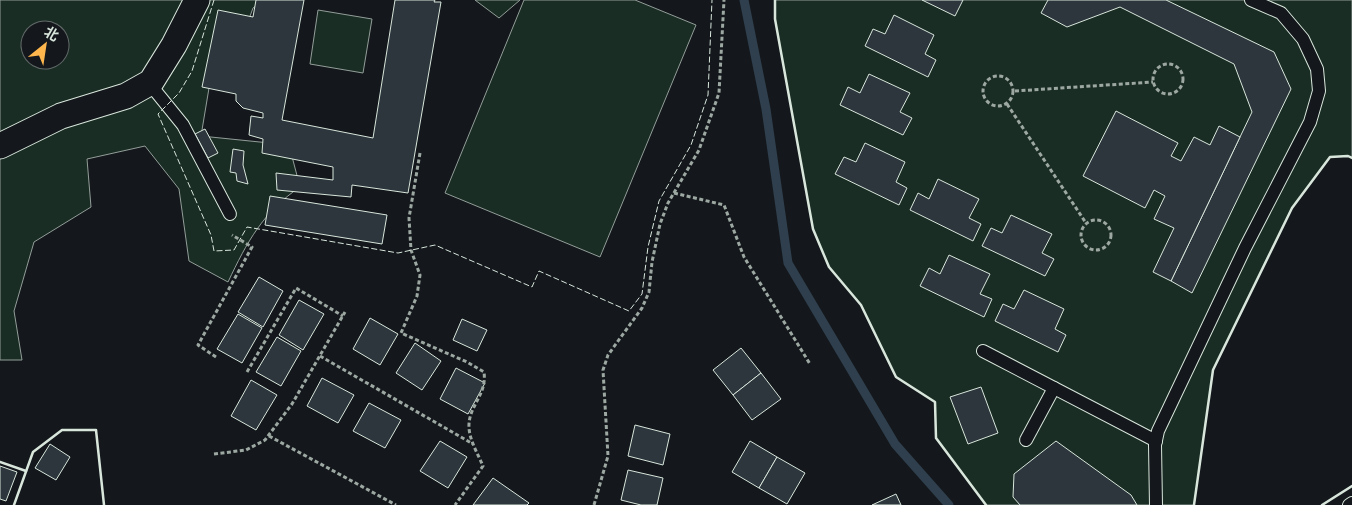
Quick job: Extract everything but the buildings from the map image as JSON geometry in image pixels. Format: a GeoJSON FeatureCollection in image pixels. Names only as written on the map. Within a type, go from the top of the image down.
{"type":"FeatureCollection","features":[{"type":"Feature","properties":{"kind":"street"},"geometry":{"type":"LineString","coordinates":[[0,146],[61,116],[126,96],[148,84],[174,45],[196,0]]}},
{"type":"Feature","properties":{"kind":"lane"},"geometry":{"type":"LineString","coordinates":[[1156,505],[1156,441],[1158,431],[1245,248],[1310,122],[1319,91],[1317,69],[1303,38],[1281,13],[1251,0]]}},
{"type":"Feature","properties":{"kind":"lane"},"geometry":{"type":"LineString","coordinates":[[148,84],[183,125],[230,214]]}},
{"type":"Feature","properties":{"kind":"lane"},"geometry":{"type":"LineString","coordinates":[[983,351],[1156,441]]}},
{"type":"Feature","properties":{"kind":"lane"},"geometry":{"type":"LineString","coordinates":[[1026,440],[1054,388]]}},
{"type":"Feature","properties":{"kind":"path"},"geometry":{"type":"LineString","coordinates":[[594,505],[608,456],[603,370],[608,355],[642,308],[649,292],[652,262],[660,224],[674,193],[699,150],[719,93],[724,0]]}},
{"type":"Feature","properties":{"kind":"path"},"geometry":{"type":"LineString","coordinates":[[1162,64],[1176,66],[1182,74],[1182,84],[1176,91],[1171,93],[1166,94],[1157,90],[1153,82],[1155,70],[1162,64]]}},
{"type":"Feature","properties":{"kind":"path"},"geometry":{"type":"LineString","coordinates":[[1003,76],[1011,82],[1013,96],[1007,104],[997,106],[984,98],[984,88],[989,79],[1003,76]]}},
{"type":"Feature","properties":{"kind":"path"},"geometry":{"type":"LineString","coordinates":[[1015,91],[1153,82]]}},
{"type":"Feature","properties":{"kind":"path"},"geometry":{"type":"LineString","coordinates":[[1007,104],[1086,223]]}},
{"type":"Feature","properties":{"kind":"path"},"geometry":{"type":"LineString","coordinates":[[420,153],[409,218],[411,250],[420,275],[417,296],[401,333],[467,362],[484,372],[486,384],[471,415],[469,426],[474,445],[483,466],[456,505]]}},
{"type":"Feature","properties":{"kind":"path"},"geometry":{"type":"LineString","coordinates":[[674,193],[724,205],[744,257],[810,364]]}},
{"type":"Feature","properties":{"kind":"path"},"geometry":{"type":"LineString","coordinates":[[1100,221],[1108,227],[1110,241],[1104,248],[1094,251],[1085,246],[1080,237],[1086,223],[1100,221]]}},
{"type":"Feature","properties":{"kind":"path"},"geometry":{"type":"LineString","coordinates":[[216,357],[198,345],[252,247],[239,240]]}},
{"type":"Feature","properties":{"kind":"path"},"geometry":{"type":"LineString","coordinates":[[247,372],[296,288],[343,316]]}},
{"type":"Feature","properties":{"kind":"path"},"geometry":{"type":"LineString","coordinates":[[214,454],[246,450],[269,436],[292,404],[345,312]]}},
{"type":"Feature","properties":{"kind":"path"},"geometry":{"type":"LineString","coordinates":[[320,356],[474,445]]}},
{"type":"Feature","properties":{"kind":"path"},"geometry":{"type":"LineString","coordinates":[[269,436],[396,505]]}},
{"type":"Feature","properties":{"kind":"green space"},"geometry":{"type":"Polygon","coordinates":[[[0,0],[264,0],[253,8],[230,71],[209,88],[201,136],[289,145],[300,187],[266,217],[249,241],[228,282],[189,261],[179,189],[145,146],[87,159],[91,207],[34,242],[14,311],[22,360],[0,360],[0,0]]]}},
{"type":"Feature","properties":{"kind":"green space"},"geometry":{"type":"Polygon","coordinates":[[[475,0],[520,0],[499,18],[475,0]]]}},
{"type":"Feature","properties":{"kind":"green space"},"geometry":{"type":"Polygon","coordinates":[[[524,0],[635,0],[696,25],[600,257],[445,193],[524,0]]]}},
{"type":"Feature","properties":{"kind":"green space"},"geometry":{"type":"Polygon","coordinates":[[[775,0],[1352,0],[1352,158],[1348,156],[1330,157],[1292,208],[1213,370],[1194,505],[986,505],[936,438],[935,402],[896,377],[861,305],[829,267],[813,229],[775,19],[775,0]]]}},
{"type":"Feature","properties":{"kind":"green space"},"geometry":{"type":"Polygon","coordinates":[[[318,10],[372,19],[363,73],[310,64],[318,10]]]}},
{"type":"Feature","properties":{"kind":"waterway"},"geometry":{"type":"LineString","coordinates":[[744,0],[766,109],[788,263],[895,444],[949,505]]}},
{"type":"Feature","properties":{"kind":"fence"},"geometry":{"type":"LineString","coordinates":[[214,0],[192,71],[179,93],[158,114],[211,235],[214,251],[234,250],[247,227],[398,253],[435,245],[532,287],[539,271],[629,311],[642,294],[648,247],[659,201],[691,145],[708,95],[712,0]]}},
{"type":"Feature","properties":{"kind":"wall"},"geometry":{"type":"LineString","coordinates":[[775,0],[775,19],[813,229],[829,267],[861,305],[896,377],[935,402],[936,438],[986,505]]}},
{"type":"Feature","properties":{"kind":"wall"},"geometry":{"type":"LineString","coordinates":[[1194,505],[1213,370],[1292,208],[1330,157],[1348,156],[1352,158]]}},
{"type":"Feature","properties":{"kind":"wall"},"geometry":{"type":"LineString","coordinates":[[14,505],[33,452],[62,430],[96,430],[104,505]]}},
{"type":"Feature","properties":{"kind":"wall"},"geometry":{"type":"LineString","coordinates":[[0,462],[26,471]]}},
{"type":"Feature","properties":{"kind":"wall"},"geometry":{"type":"LineString","coordinates":[[1322,505],[1352,486]]}}]}
